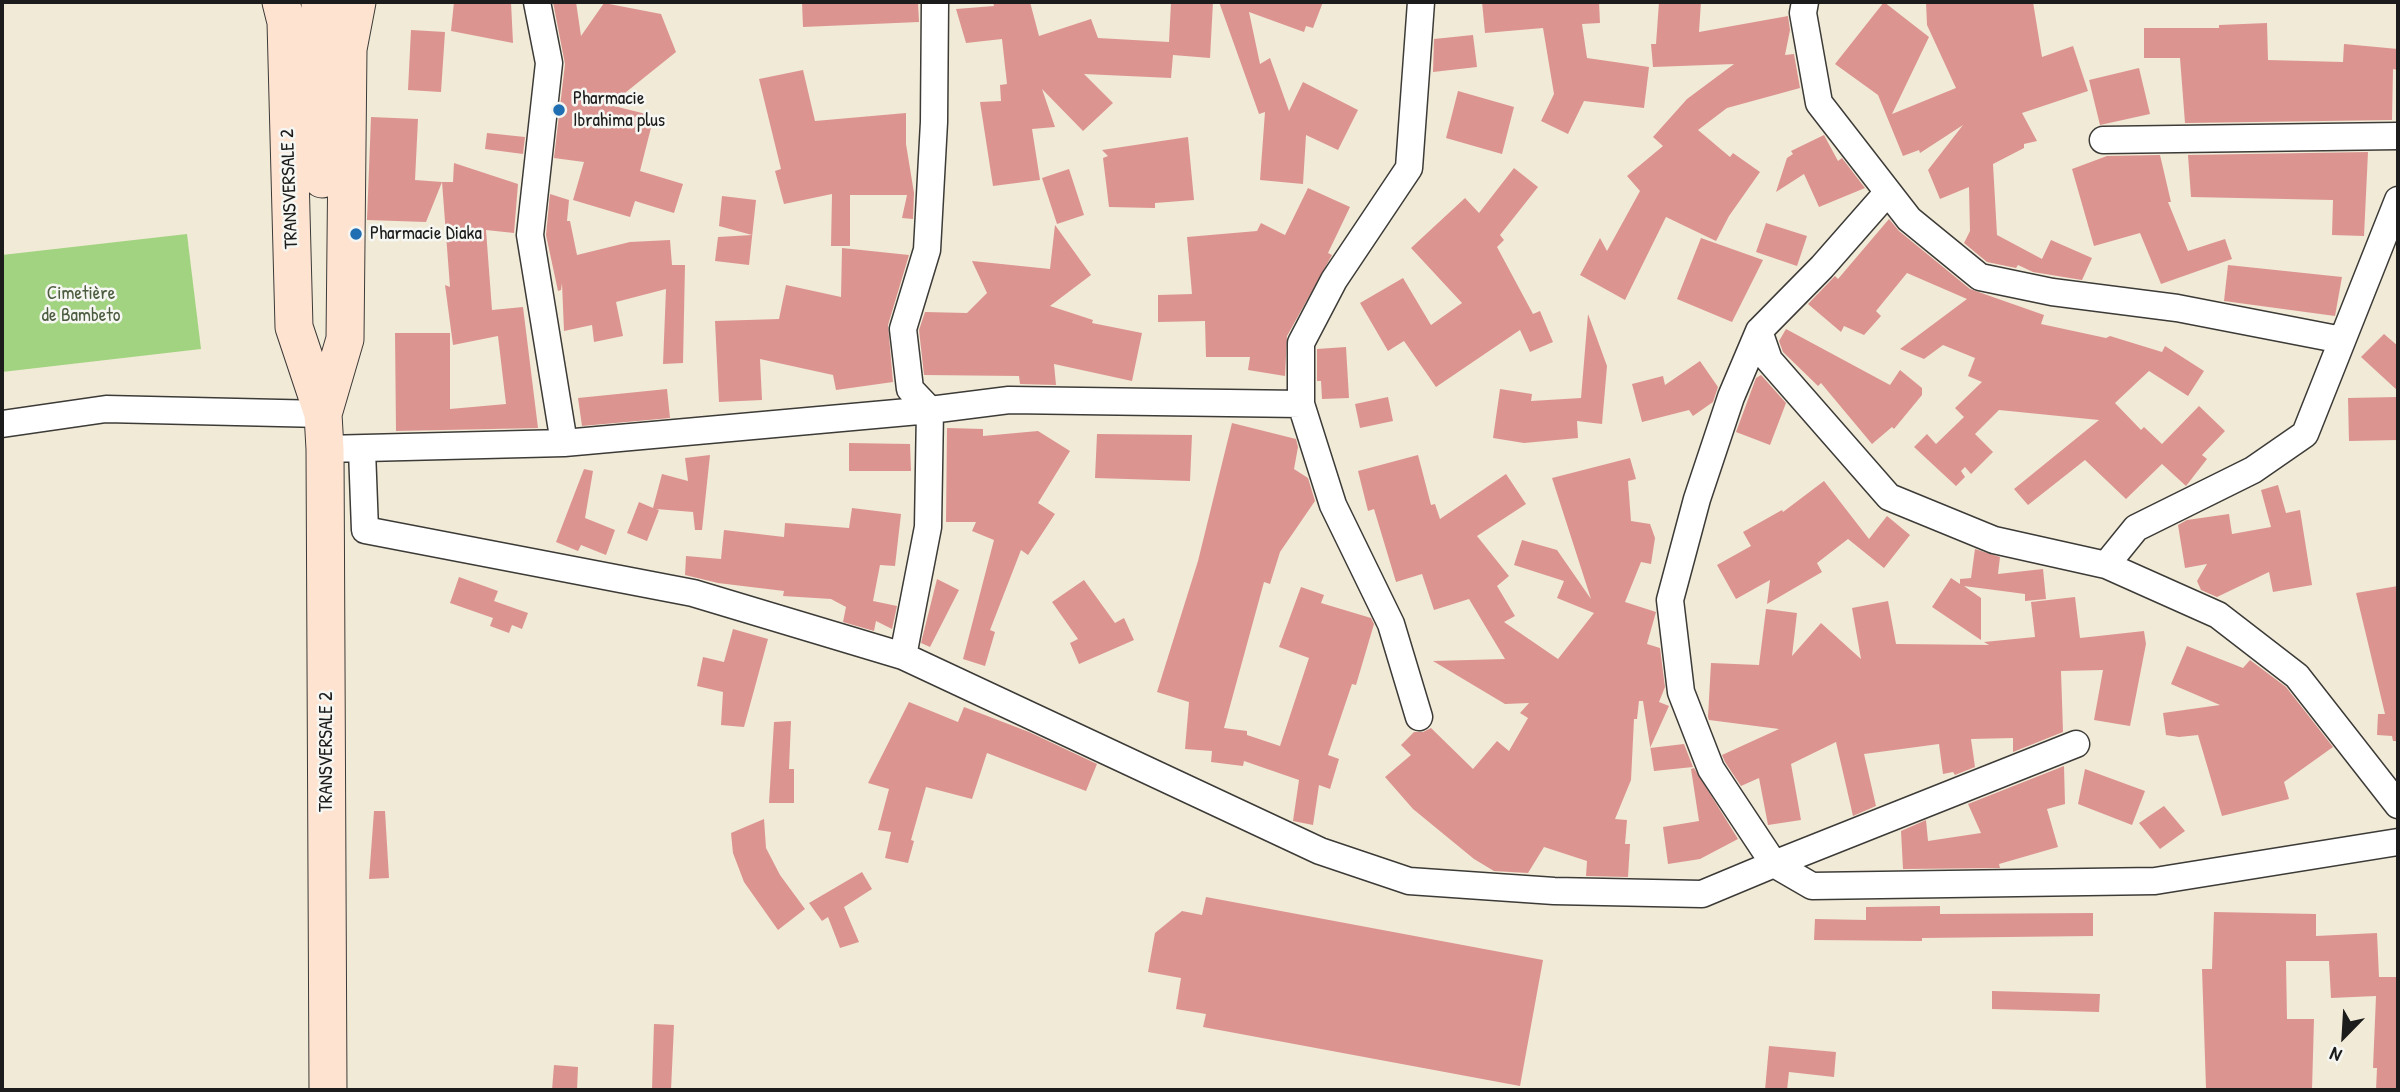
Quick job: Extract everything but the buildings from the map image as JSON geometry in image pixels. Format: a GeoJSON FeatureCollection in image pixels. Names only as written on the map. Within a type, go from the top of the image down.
{"type":"FeatureCollection","features":[{"type":"Feature","properties":{"kind":"main road","name":"TRANSVERSALE 2"},"geometry":{"type":"LineString","coordinates":[[328,1090],[324,432],[345,339],[348,49],[357,2]]}},
{"type":"Feature","properties":{"kind":"main road"},"geometry":{"type":"LineString","coordinates":[[348,49],[380,2]]}},
{"type":"Feature","properties":{"kind":"main road"},"geometry":{"type":"LineString","coordinates":[[320,5],[324,432]]}},
{"type":"Feature","properties":{"kind":"main road","name":"TRANSVERSALE 2"},"geometry":{"type":"LineString","coordinates":[[278,8],[294,327],[324,432]]}},
{"type":"Feature","properties":{"kind":"street"},"geometry":{"type":"LineString","coordinates":[[537,2],[550,63],[530,235],[564,443]]}},
{"type":"Feature","properties":{"kind":"street"},"geometry":{"type":"LineString","coordinates":[[903,656],[928,527],[930,411],[909,389],[903,329],[927,250],[934,122],[935,2]]}},
{"type":"Feature","properties":{"kind":"street"},"geometry":{"type":"LineString","coordinates":[[1419,717],[1391,624],[1333,505],[1301,404],[1301,343],[1334,281],[1409,168],[1421,2]]}},
{"type":"Feature","properties":{"kind":"street"},"geometry":{"type":"LineString","coordinates":[[1805,2],[1803,13],[1819,103],[1909,219],[1980,277],[2052,292],[2176,307],[2342,340]]}},
{"type":"Feature","properties":{"kind":"street"},"geometry":{"type":"LineString","coordinates":[[2103,140],[2398,136]]}},
{"type":"Feature","properties":{"kind":"street"},"geometry":{"type":"LineString","coordinates":[[1887,193],[1759,331],[1731,397],[1697,499],[1670,600],[1681,692],[1711,769],[1774,864],[1812,886],[2155,881],[2398,842]]}},
{"type":"Feature","properties":{"kind":"street"},"geometry":{"type":"LineString","coordinates":[[2106,565],[2136,528],[2253,470],[2305,434],[2398,200]]}},
{"type":"Feature","properties":{"kind":"street"},"geometry":{"type":"LineString","coordinates":[[1759,331],[1769,360],[1889,497],[1994,540],[2106,565],[2218,615],[2297,676],[2398,805]]}},
{"type":"Feature","properties":{"kind":"street"},"geometry":{"type":"LineString","coordinates":[[2,424],[106,409],[324,432],[362,450],[564,443],[930,411],[1010,400],[1301,404]]}},
{"type":"Feature","properties":{"kind":"street"},"geometry":{"type":"LineString","coordinates":[[362,450],[365,530],[693,593],[903,656],[1320,851],[1409,881],[1554,891],[1702,894],[2076,744]]}},
{"type":"Feature","properties":{"kind":"green space","name":"Cimetière de Bambeto"},"geometry":{"type":"Polygon","coordinates":[[[187,234],[201,349],[2,372],[2,255],[187,234]]]}},
{"type":"Feature","properties":{"kind":"place","name":"Pharmacie Ibrahima plus"},"geometry":{"type":"Point","coordinates":[559,110]}},
{"type":"Feature","properties":{"kind":"place","name":"Pharmacie Diaka"},"geometry":{"type":"Point","coordinates":[356,234]}}]}
